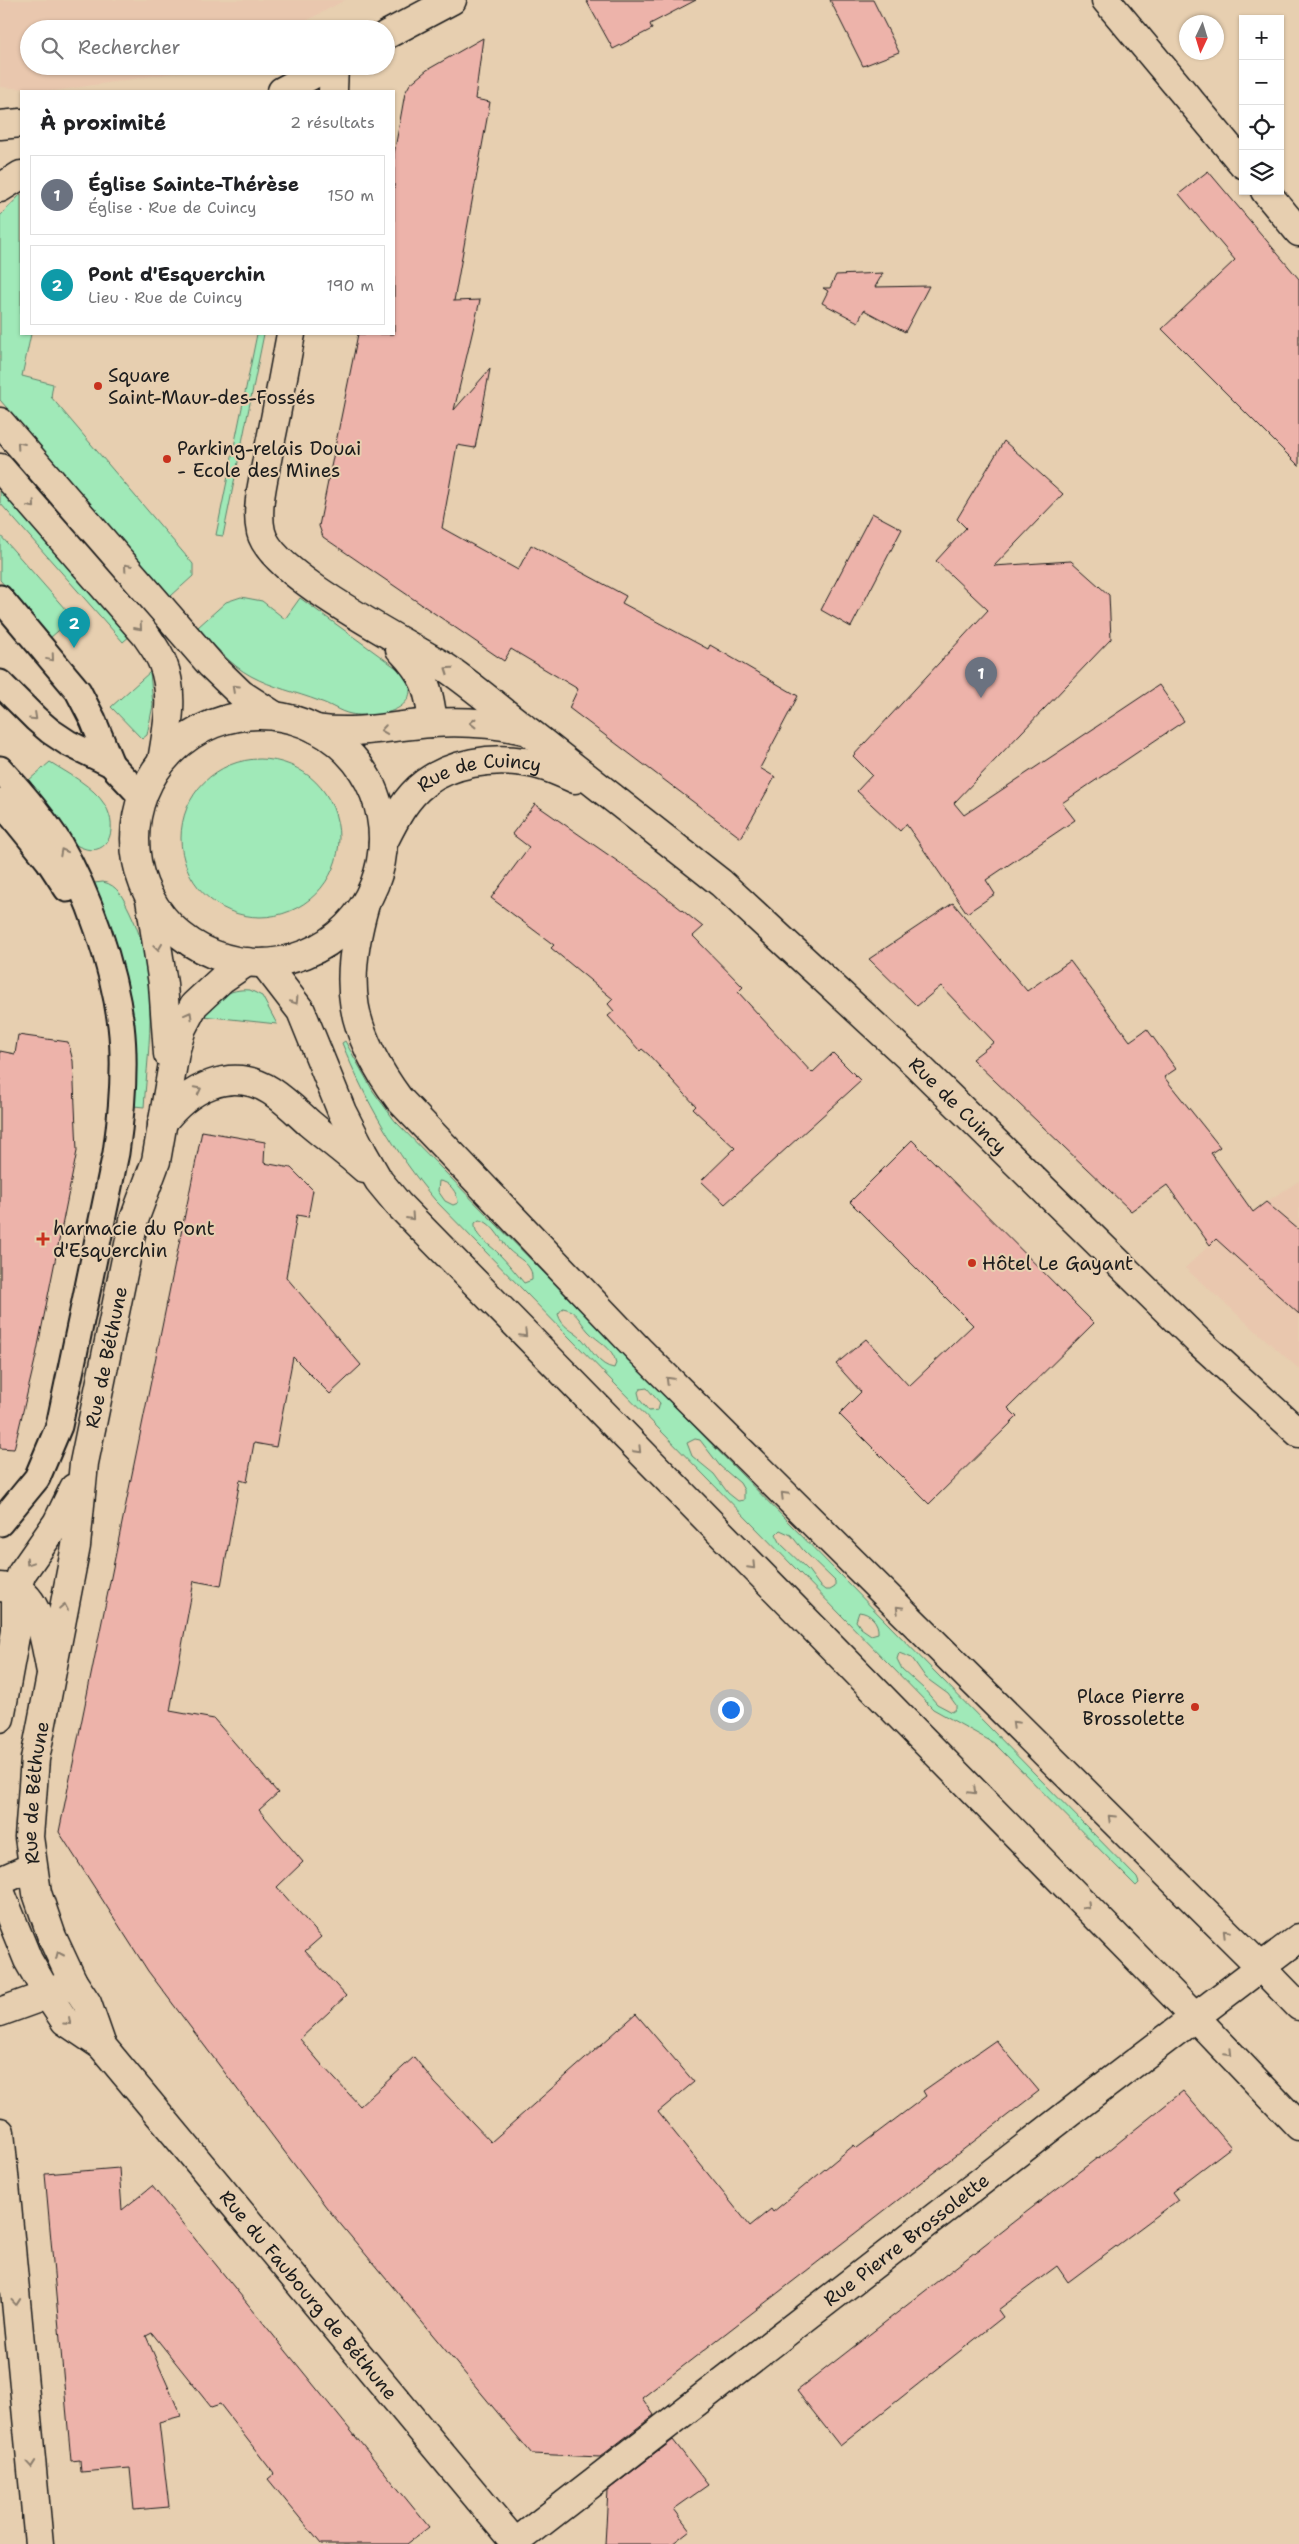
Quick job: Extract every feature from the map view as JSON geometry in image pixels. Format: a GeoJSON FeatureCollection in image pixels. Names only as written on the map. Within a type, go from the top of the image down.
{"type":"FeatureCollection","features":[{"type":"Feature","properties":{"kind":"main road"},"geometry":{"type":"LineString","coordinates":[[395,30],[452,0]]}},
{"type":"Feature","properties":{"kind":"main road"},"geometry":{"type":"LineString","coordinates":[[1106,0],[1239,159]]}},
{"type":"Feature","properties":{"kind":"main road"},"geometry":{"type":"LineString","coordinates":[[284,90],[312,75]]}},
{"type":"Feature","properties":{"kind":"main road"},"geometry":{"type":"LineString","coordinates":[[333,90],[334,75]]}},
{"type":"Feature","properties":{"kind":"main road"},"geometry":{"type":"LineString","coordinates":[[0,124],[20,123]]}},
{"type":"Feature","properties":{"kind":"main road"},"geometry":{"type":"LineString","coordinates":[[0,188],[20,176]]}},
{"type":"Feature","properties":{"kind":"main road"},"geometry":{"type":"LineString","coordinates":[[1268,195],[1299,232]]}},
{"type":"Feature","properties":{"kind":"main road","name":"Rue de Cuincy"},"geometry":{"type":"LineString","coordinates":[[292,335],[263,482],[261,532],[273,554],[284,565],[386,635],[448,669],[604,792],[669,840],[721,883],[917,1065],[1198,1342],[1299,1433]]}},
{"type":"Feature","properties":{"kind":"main road"},"geometry":{"type":"LineString","coordinates":[[0,422],[211,665],[242,694],[275,716],[316,729],[342,747],[362,770],[376,797],[380,812],[383,843],[378,875],[365,904],[352,961],[354,1008],[369,1054],[399,1099],[639,1350],[1299,2006]]}},
{"type":"Feature","properties":{"kind":"main road"},"geometry":{"type":"LineString","coordinates":[[0,468],[145,634],[164,664],[169,687],[168,718],[162,761]]}},
{"type":"Feature","properties":{"kind":"main road","name":"Rue de Cuincy"},"geometry":{"type":"LineString","coordinates":[[386,635],[418,667],[424,678],[429,692],[433,723]]}},
{"type":"Feature","properties":{"kind":"main road"},"geometry":{"type":"LineString","coordinates":[[275,716],[243,716],[212,724],[185,740],[162,761],[142,797],[135,831],[135,850],[138,866],[150,898],[165,920],[184,938],[214,955],[256,963],[298,957],[329,941],[343,931],[365,904]]}},
{"type":"Feature","properties":{"kind":"main road","name":"Rue de Cuincy"},"geometry":{"type":"LineString","coordinates":[[316,729],[364,732],[433,723],[496,724],[528,731]]}},
{"type":"Feature","properties":{"kind":"main road","name":"Rue de Cuincy"},"geometry":{"type":"LineString","coordinates":[[383,843],[402,809],[424,784],[454,767],[470,764],[524,762],[553,770],[604,792]]}},
{"type":"Feature","properties":{"kind":"main road","name":"Rue de Béthune"},"geometry":{"type":"LineString","coordinates":[[150,898],[163,984],[170,1078]]}},
{"type":"Feature","properties":{"kind":"main road"},"geometry":{"type":"LineString","coordinates":[[256,963],[300,1010],[342,1112],[379,1180]]}},
{"type":"Feature","properties":{"kind":"main road","name":"Rue de Béthune"},"geometry":{"type":"LineString","coordinates":[[42,1914],[32,1867],[29,1837],[32,1786],[51,1672],[76,1546],[84,1463],[134,1220],[154,1170],[170,1078],[182,1028],[194,1005],[222,979],[256,963]]}},
{"type":"Feature","properties":{"kind":"main road"},"geometry":{"type":"LineString","coordinates":[[162,1123],[173,1109],[194,1091],[226,1081],[245,1081],[271,1091],[379,1180],[430,1237],[1195,2017],[1299,2126]]}},
{"type":"Feature","properties":{"kind":"main road","name":"Rue de Béthune"},"geometry":{"type":"LineString","coordinates":[[0,1718],[16,1631],[8,1588],[62,1514],[84,1463]]}},
{"type":"Feature","properties":{"kind":"main road","name":"Rue de Béthune"},"geometry":{"type":"LineString","coordinates":[[8,1588],[29,1598],[36,1611],[51,1672]]}},
{"type":"Feature","properties":{"kind":"main road"},"geometry":{"type":"LineString","coordinates":[[0,1881],[32,1867]]}},
{"type":"Feature","properties":{"kind":"main road","name":"Rue du Faubourg de Béthune"},"geometry":{"type":"LineString","coordinates":[[0,1891],[17,1935],[47,1994],[65,2021],[102,2046],[515,2544]]}},
{"type":"Feature","properties":{"kind":"main road","name":"Rue du Faubourg de Béthune"},"geometry":{"type":"LineString","coordinates":[[42,1914],[73,1982],[87,2003],[102,2046]]}},
{"type":"Feature","properties":{"kind":"main road","name":"Rue Pierre Brossolette"},"geometry":{"type":"LineString","coordinates":[[515,2544],[1299,1938]]}},
{"type":"Feature","properties":{"kind":"main road"},"geometry":{"type":"LineString","coordinates":[[0,2012],[73,1982]]}},
{"type":"Feature","properties":{"kind":"main road"},"geometry":{"type":"LineString","coordinates":[[0,2132],[39,2544]]}},
{"type":"Feature","properties":{"kind":"lane"},"geometry":{"type":"LineString","coordinates":[[0,598],[78,692],[93,720],[111,764]]}},
{"type":"Feature","properties":{"kind":"lane"},"geometry":{"type":"LineString","coordinates":[[0,682],[50,731],[111,764],[142,797]]}},
{"type":"Feature","properties":{"kind":"lane"},"geometry":{"type":"LineString","coordinates":[[0,768],[32,805],[59,843],[82,888],[94,920],[110,979],[120,1024],[123,1064],[121,1108],[114,1161],[59,1426],[37,1478],[0,1522]]}},
{"type":"Feature","properties":{"kind":"lane"},"geometry":{"type":"LineString","coordinates":[[0,801],[38,847],[63,883],[87,926],[110,979]]}},
{"type":"Feature","properties":{"kind":"shaded area"},"geometry":{"type":"Polygon","coordinates":[[[0,0],[345,0],[308,20],[20,20],[20,75],[160,75],[61,90],[0,87],[0,0]]]}},
{"type":"Feature","properties":{"kind":"shaded area"},"geometry":{"type":"Polygon","coordinates":[[[1299,1181],[1299,1369],[1185,1268],[1216,1239],[1266,1202],[1299,1181]]]}},
{"type":"Feature","properties":{"kind":"green space"},"geometry":{"type":"Polygon","coordinates":[[[20,195],[20,335],[31,335],[22,376],[53,384],[51,397],[193,564],[193,576],[171,596],[0,400],[0,216],[20,195]]]}},
{"type":"Feature","properties":{"kind":"green space"},"geometry":{"type":"Polygon","coordinates":[[[257,335],[264,335],[223,536],[216,535],[257,335]]]}},
{"type":"Feature","properties":{"kind":"green space"},"geometry":{"type":"Polygon","coordinates":[[[0,486],[131,635],[123,642],[0,503],[0,486]]]}},
{"type":"Feature","properties":{"kind":"green space"},"geometry":{"type":"Polygon","coordinates":[[[0,535],[73,618],[50,638],[0,580],[0,535]]]}},
{"type":"Feature","properties":{"kind":"green space"},"geometry":{"type":"Polygon","coordinates":[[[241,597],[262,601],[285,619],[300,598],[406,675],[410,687],[409,697],[404,704],[395,710],[385,713],[374,715],[351,714],[251,676],[229,660],[198,627],[226,602],[241,597]]]}},
{"type":"Feature","properties":{"kind":"green space"},"geometry":{"type":"Polygon","coordinates":[[[150,672],[153,705],[147,735],[142,739],[111,707],[150,672]]]}},
{"type":"Feature","properties":{"kind":"green space"},"geometry":{"type":"Polygon","coordinates":[[[260,759],[290,765],[316,782],[333,808],[339,838],[333,868],[316,894],[290,911],[260,917],[230,911],[204,894],[187,868],[181,838],[187,808],[204,782],[230,765],[260,759]]]}},
{"type":"Feature","properties":{"kind":"green space"},"geometry":{"type":"Polygon","coordinates":[[[50,762],[87,786],[105,805],[111,824],[111,833],[108,841],[103,846],[96,849],[87,849],[76,845],[29,780],[50,762]]]}},
{"type":"Feature","properties":{"kind":"green space"},"geometry":{"type":"Polygon","coordinates":[[[103,882],[113,886],[120,893],[130,912],[146,959],[149,983],[150,1032],[144,1107],[134,1106],[135,1045],[132,1018],[122,966],[94,883],[103,882]]]}},
{"type":"Feature","properties":{"kind":"green space"},"geometry":{"type":"Polygon","coordinates":[[[250,990],[262,996],[277,1024],[203,1016],[211,1004],[222,996],[235,991],[250,990]]]}},
{"type":"Feature","properties":{"kind":"green space"},"geometry":{"type":"Polygon","coordinates":[[[345,1041],[373,1091],[395,1121],[1137,1878],[1139,1883],[1136,1886],[994,1743],[933,1709],[435,1200],[407,1164],[382,1125],[342,1043],[345,1041]],[[439,1181],[438,1191],[445,1201],[453,1205],[458,1203],[452,1188],[446,1183],[439,1181]],[[479,1220],[475,1223],[475,1228],[480,1237],[501,1256],[524,1283],[532,1280],[531,1271],[528,1266],[509,1250],[488,1224],[479,1220]],[[563,1308],[558,1314],[565,1326],[582,1339],[600,1361],[614,1368],[616,1363],[612,1353],[588,1331],[575,1314],[563,1308]],[[647,1388],[640,1389],[638,1392],[640,1400],[649,1411],[658,1410],[660,1403],[647,1388]],[[695,1439],[687,1443],[692,1456],[714,1474],[728,1493],[738,1501],[744,1500],[744,1490],[740,1483],[720,1466],[700,1440],[695,1439]],[[780,1530],[776,1534],[781,1544],[808,1570],[825,1590],[835,1587],[835,1581],[803,1550],[791,1535],[780,1530]],[[859,1612],[856,1621],[861,1628],[871,1635],[878,1633],[877,1625],[873,1619],[867,1614],[859,1612]],[[899,1653],[897,1659],[902,1669],[937,1704],[952,1712],[956,1709],[956,1705],[948,1694],[926,1678],[912,1658],[899,1653]]]}},
{"type":"Feature","properties":{"kind":"building"},"geometry":{"type":"Polygon","coordinates":[[[586,0],[696,0],[650,24],[652,29],[613,49],[586,0]]]}},
{"type":"Feature","properties":{"kind":"building"},"geometry":{"type":"Polygon","coordinates":[[[830,0],[873,0],[899,52],[863,66],[830,0]]]}},
{"type":"Feature","properties":{"kind":"building"},"geometry":{"type":"Polygon","coordinates":[[[483,38],[475,99],[490,102],[454,301],[480,300],[454,410],[490,369],[475,448],[457,445],[442,528],[518,570],[531,545],[626,596],[622,603],[708,649],[710,645],[798,696],[760,768],[775,777],[741,838],[569,708],[578,689],[511,649],[504,661],[323,537],[319,526],[358,335],[395,335],[395,148],[405,93],[410,84],[427,70],[483,38]]]}},
{"type":"Feature","properties":{"kind":"building"},"geometry":{"type":"Polygon","coordinates":[[[1208,171],[1299,279],[1299,466],[1162,329],[1235,260],[1179,194],[1208,171]]]}},
{"type":"Feature","properties":{"kind":"building"},"geometry":{"type":"Polygon","coordinates":[[[883,273],[875,287],[929,286],[905,332],[864,310],[858,322],[822,303],[828,291],[823,288],[830,288],[836,275],[883,273]]]}},
{"type":"Feature","properties":{"kind":"building"},"geometry":{"type":"Polygon","coordinates":[[[1004,441],[1063,494],[994,566],[1071,561],[1109,595],[1111,639],[954,803],[964,815],[1159,685],[1184,721],[1062,803],[1075,820],[986,880],[995,894],[967,913],[906,824],[900,831],[857,791],[872,775],[853,756],[988,610],[936,561],[966,528],[957,519],[1004,441]]]}},
{"type":"Feature","properties":{"kind":"building"},"geometry":{"type":"Polygon","coordinates":[[[872,513],[902,529],[851,627],[821,610],[872,513]]]}},
{"type":"Feature","properties":{"kind":"building"},"geometry":{"type":"Polygon","coordinates":[[[535,804],[646,881],[703,927],[693,936],[743,987],[738,992],[812,1073],[833,1053],[861,1081],[725,1204],[701,1181],[735,1148],[693,1109],[696,1106],[649,1055],[642,1049],[640,1051],[608,1016],[614,1011],[608,1004],[613,999],[551,948],[554,945],[491,898],[529,847],[512,834],[535,804]]]}},
{"type":"Feature","properties":{"kind":"building"},"geometry":{"type":"Polygon","coordinates":[[[953,903],[1027,991],[1070,961],[1130,1041],[1147,1029],[1176,1069],[1164,1077],[1220,1147],[1211,1153],[1253,1212],[1266,1202],[1299,1230],[1299,1314],[1216,1239],[1210,1245],[1167,1185],[1131,1211],[972,1059],[994,1042],[941,986],[917,1006],[869,959],[953,903]]]}},
{"type":"Feature","properties":{"kind":"building"},"geometry":{"type":"Polygon","coordinates":[[[18,1035],[68,1042],[73,1061],[77,1151],[36,1356],[14,1449],[0,1448],[0,1051],[15,1054],[18,1035]]]}},
{"type":"Feature","properties":{"kind":"building"},"geometry":{"type":"Polygon","coordinates":[[[202,1131],[265,1142],[264,1163],[291,1168],[313,1190],[308,1217],[297,1215],[286,1277],[361,1365],[330,1394],[293,1357],[276,1447],[254,1443],[247,1482],[240,1480],[221,1586],[194,1581],[170,1711],[214,1719],[278,1793],[259,1810],[303,1862],[277,1887],[321,1937],[305,1951],[346,1996],[300,2039],[322,2065],[360,2106],[414,2057],[435,2083],[491,2142],[636,2014],[694,2082],[658,2112],[750,2226],[771,2209],[773,2212],[854,2145],[857,2148],[926,2096],[923,2091],[996,2040],[1039,2091],[642,2398],[654,2415],[600,2457],[532,2454],[327,2208],[148,1971],[59,1832],[202,1131]]]}},
{"type":"Feature","properties":{"kind":"building","name":"Hôtel Le Gayant"},"geometry":{"type":"Polygon","coordinates":[[[912,1140],[1094,1323],[1008,1408],[1017,1417],[929,1504],[839,1414],[861,1392],[836,1364],[866,1339],[909,1386],[973,1325],[850,1202],[912,1140]]]}},
{"type":"Feature","properties":{"kind":"building"},"geometry":{"type":"Polygon","coordinates":[[[1183,2091],[1231,2147],[1172,2192],[1178,2200],[1068,2282],[1057,2266],[998,2310],[1003,2317],[840,2446],[797,2391],[1016,2220],[1098,2159],[1183,2091]]]}},
{"type":"Feature","properties":{"kind":"building"},"geometry":{"type":"Polygon","coordinates":[[[119,2168],[122,2210],[152,2186],[429,2527],[407,2544],[321,2544],[268,2479],[274,2474],[220,2404],[211,2407],[152,2333],[146,2336],[181,2416],[159,2422],[169,2507],[134,2510],[130,2468],[81,2472],[80,2460],[71,2461],[45,2174],[119,2168]]]}},
{"type":"Feature","properties":{"kind":"building"},"geometry":{"type":"Polygon","coordinates":[[[673,2440],[708,2485],[674,2509],[690,2530],[672,2544],[605,2544],[608,2490],[673,2440]]]}},
{"type":"Feature","properties":{"kind":"place","name":"Square Saint-Maur-des-Fossés"},"geometry":{"type":"Point","coordinates":[98,386]}},
{"type":"Feature","properties":{"kind":"place","name":"Parking-relais Douai - Ecole des Mines"},"geometry":{"type":"Point","coordinates":[167,459]}},
{"type":"Feature","properties":{"kind":"place","name":"Pont d'Esquerchin"},"geometry":{"type":"Point","coordinates":[74,648]}},
{"type":"Feature","properties":{"kind":"place","name":"Église Sainte-Thérèse"},"geometry":{"type":"Point","coordinates":[981,698]}},
{"type":"Feature","properties":{"kind":"place","name":"harmacie du Pont d'Esquerchin"},"geometry":{"type":"Point","coordinates":[43,1239]}},
{"type":"Feature","properties":{"kind":"place","name":"Hôtel Le Gayant"},"geometry":{"type":"Point","coordinates":[972,1263]}},
{"type":"Feature","properties":{"kind":"place","name":"Place Pierre Brossolette"},"geometry":{"type":"Point","coordinates":[1195,1707]}}]}
